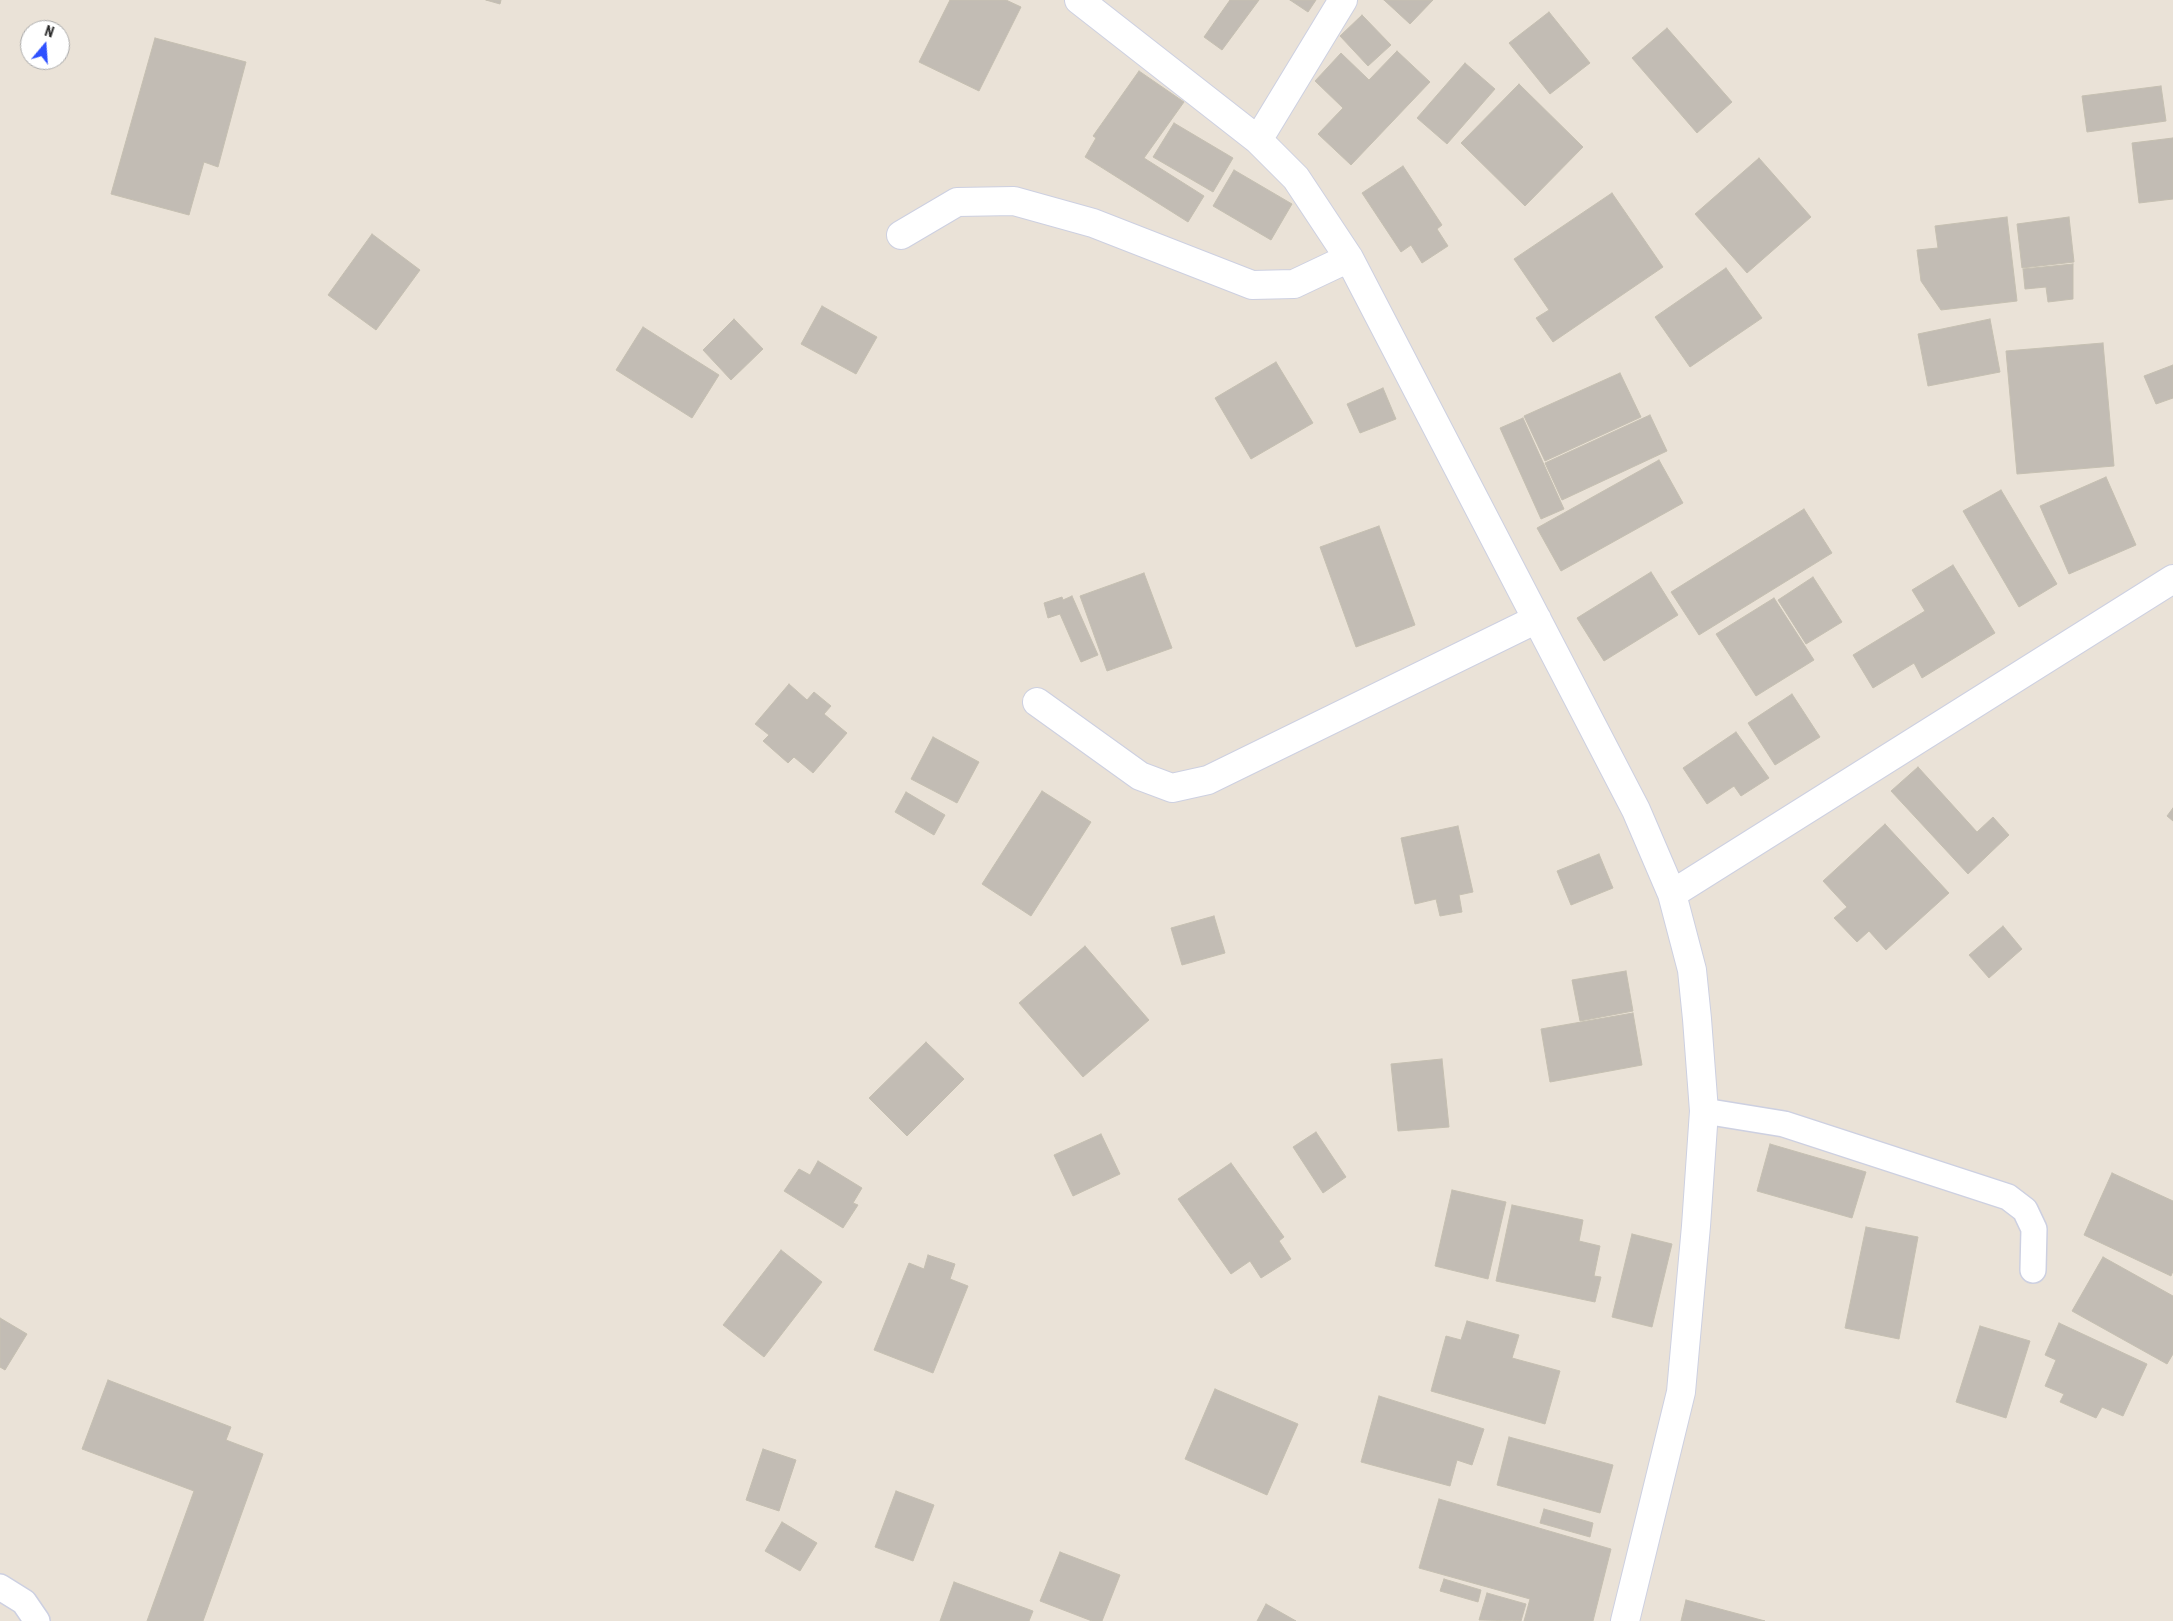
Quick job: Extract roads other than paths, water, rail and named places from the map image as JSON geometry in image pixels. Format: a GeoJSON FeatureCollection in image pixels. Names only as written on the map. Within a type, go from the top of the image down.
{"type":"FeatureCollection","features":[{"type":"Feature","properties":{"kind":"street"},"geometry":{"type":"LineString","coordinates":[[1079,0],[1258,140],[1296,178],[1350,258],[1636,810],[1672,894],[1692,970],[1704,1111],[1681,1392],[1625,1621]]}},
{"type":"Feature","properties":{"kind":"street"},"geometry":{"type":"LineString","coordinates":[[1258,140],[1343,0]]}},
{"type":"Feature","properties":{"kind":"street"},"geometry":{"type":"LineString","coordinates":[[901,235],[956,202],[1014,201],[1092,223],[1252,284],[1294,284],[1350,258]]}},
{"type":"Feature","properties":{"kind":"street"},"geometry":{"type":"LineString","coordinates":[[1672,894],[2173,579]]}},
{"type":"Feature","properties":{"kind":"street"},"geometry":{"type":"LineString","coordinates":[[1036,702],[1140,776],[1172,788],[1208,780],[1537,619]]}},
{"type":"Feature","properties":{"kind":"lane"},"geometry":{"type":"LineString","coordinates":[[1704,1111],[1784,1124],[2008,1197],[2025,1210],[2034,1229],[2033,1270]]}},
{"type":"Feature","properties":{"kind":"lane"},"geometry":{"type":"LineString","coordinates":[[0,1587],[24,1602],[37,1621]]}}]}
